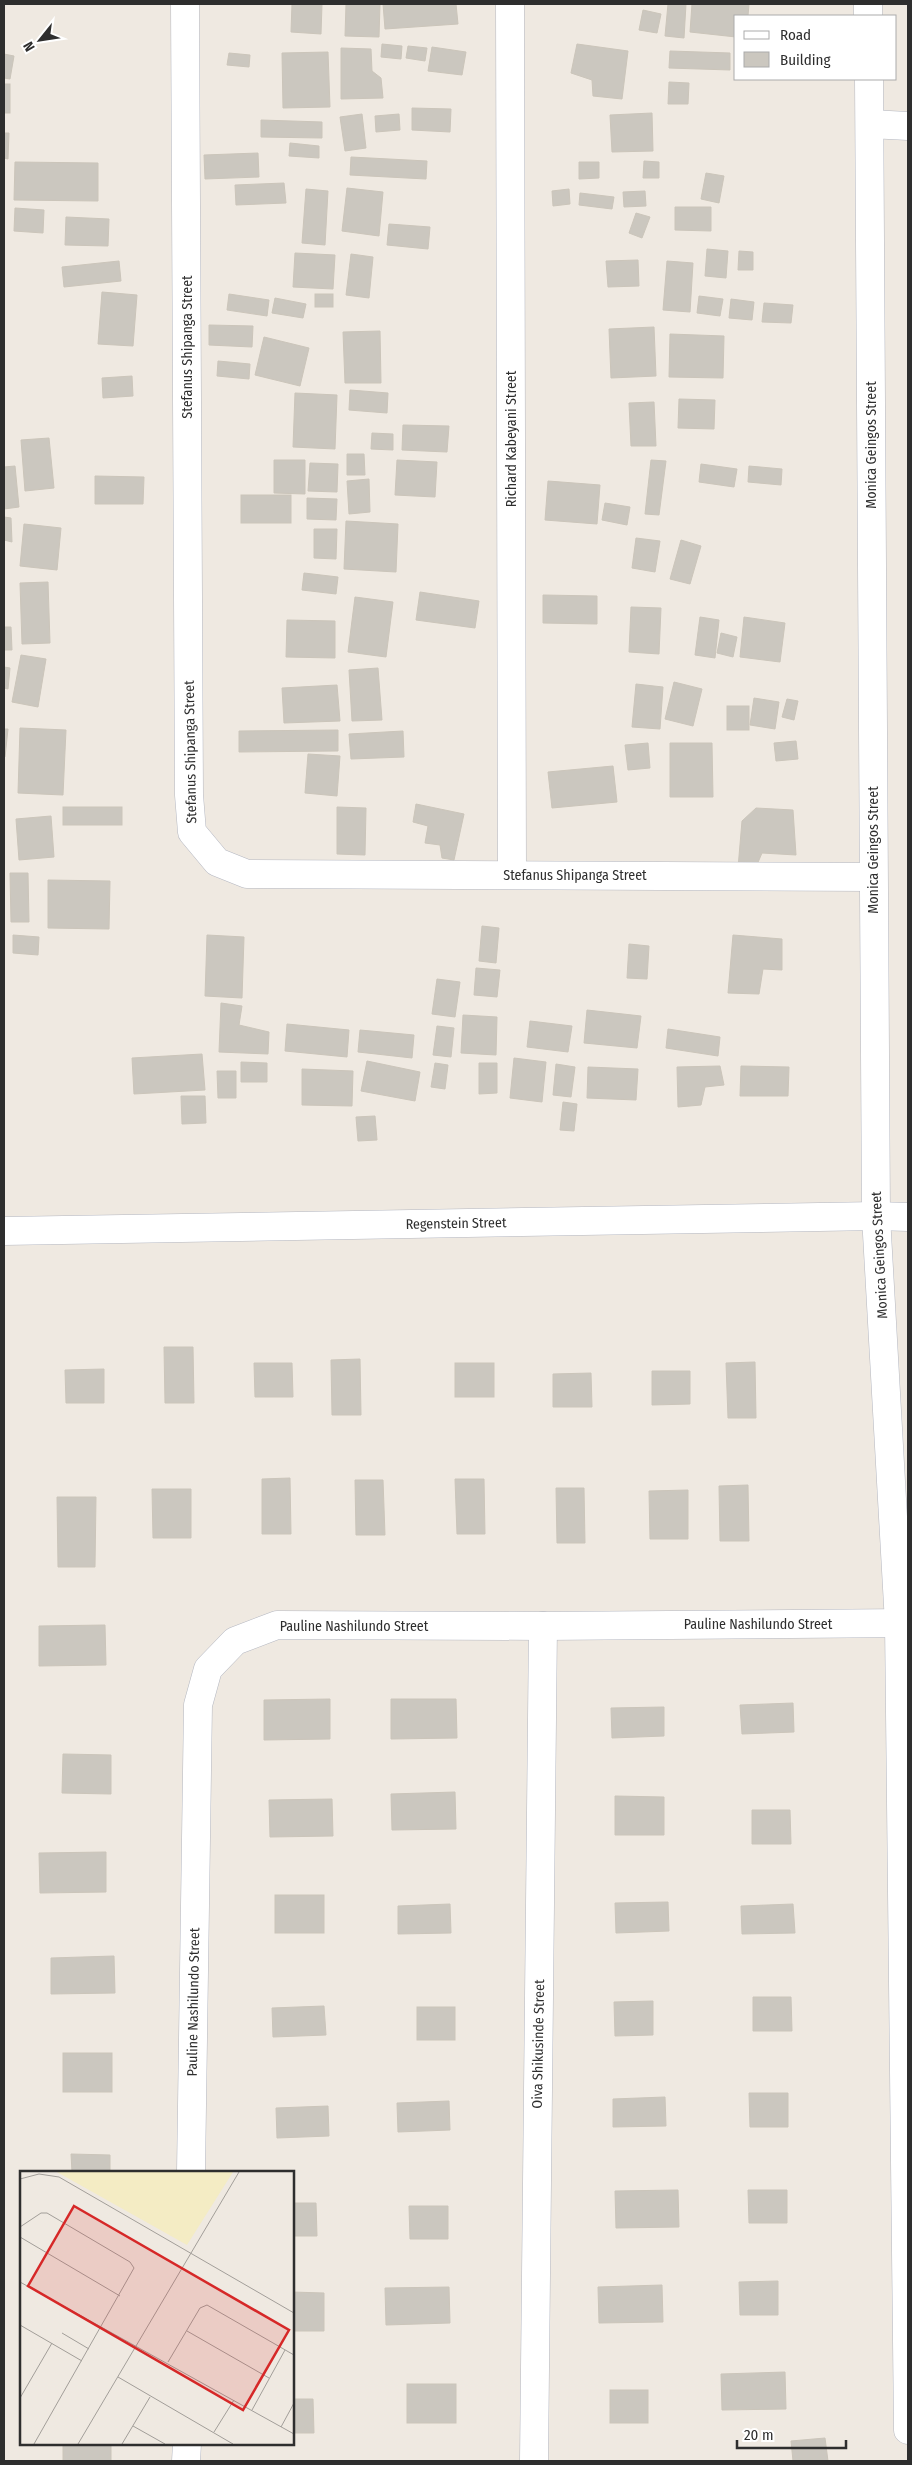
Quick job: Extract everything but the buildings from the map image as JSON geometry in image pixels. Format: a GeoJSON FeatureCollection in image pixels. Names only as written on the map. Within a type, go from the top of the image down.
{"type":"FeatureCollection","features":[{"type":"Feature","properties":{"kind":"street","name":"Stefanus Shipanga Street"},"geometry":{"type":"LineString","coordinates":[[185,4],[189,785],[192,832],[218,862],[247,874],[873,877]]}},
{"type":"Feature","properties":{"kind":"street","name":"Richard Kabeyani Street"},"geometry":{"type":"LineString","coordinates":[[510,4],[512,874]]}},
{"type":"Feature","properties":{"kind":"street","name":"Monica Geingos Street"},"geometry":{"type":"LineString","coordinates":[[869,80],[876,1216],[904,1623],[908,2430]]}},
{"type":"Feature","properties":{"kind":"street"},"geometry":{"type":"LineString","coordinates":[[870,124],[908,126]]}},
{"type":"Feature","properties":{"kind":"street","name":"Regenstein Street"},"geometry":{"type":"LineString","coordinates":[[4,1231],[908,1217]]}},
{"type":"Feature","properties":{"kind":"street","name":"Pauline Nashilundo Street"},"geometry":{"type":"LineString","coordinates":[[191,2171],[198,1705],[208,1668],[235,1641],[277,1625],[543,1626],[904,1623]]}},
{"type":"Feature","properties":{"kind":"street","name":"Oiva Shikusinde Street"},"geometry":{"type":"LineString","coordinates":[[534,2461],[543,1626]]}},
{"type":"Feature","properties":{"kind":"street"},"geometry":{"type":"LineString","coordinates":[[186,2461],[187,2445]]}}]}
